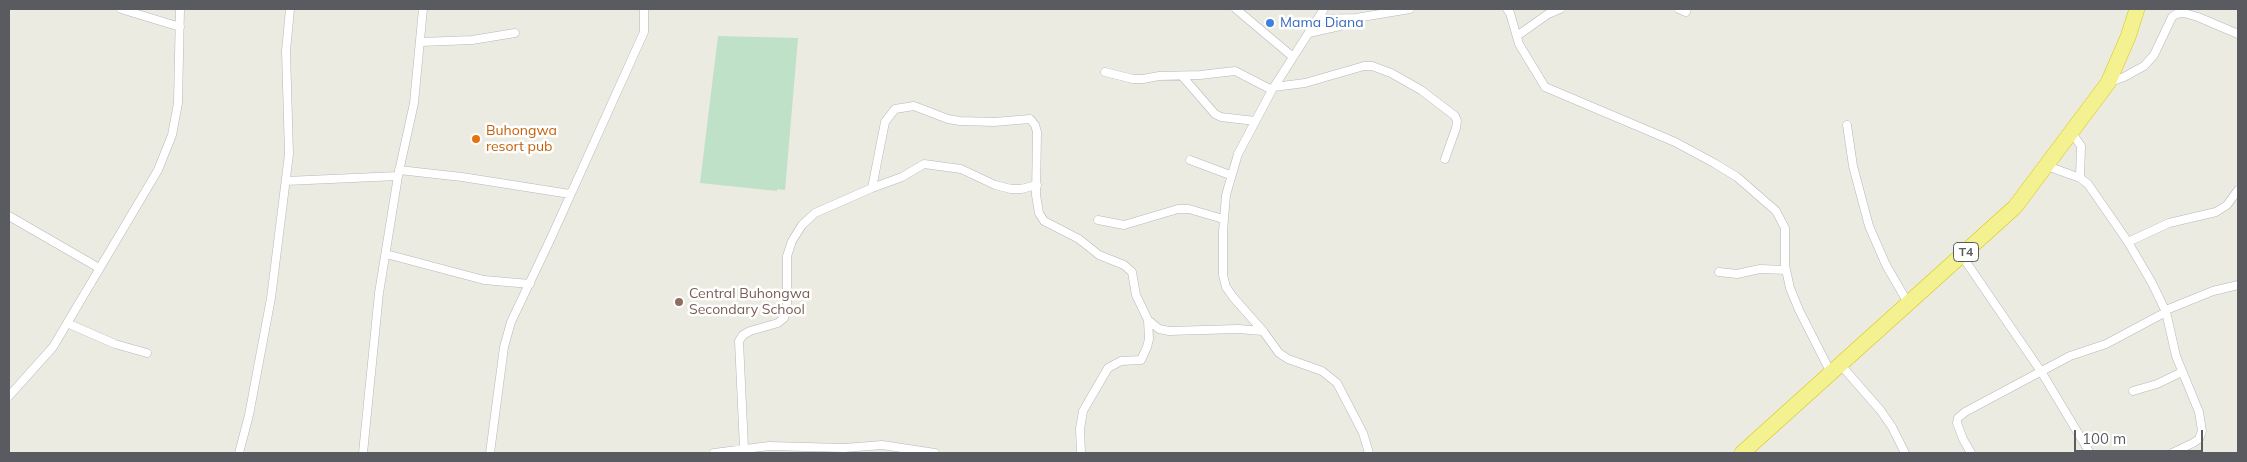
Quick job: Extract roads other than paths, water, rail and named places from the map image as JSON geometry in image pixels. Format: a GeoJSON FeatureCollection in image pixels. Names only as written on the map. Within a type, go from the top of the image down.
{"type":"FeatureCollection","features":[{"type":"Feature","properties":{"kind":"highway","name":"T4"},"geometry":{"type":"LineString","coordinates":[[1742,453],[2016,207],[2108,83],[2128,38],[2137,9]]}},
{"type":"Feature","properties":{"kind":"street"},"geometry":{"type":"LineString","coordinates":[[121,9],[180,27]]}},
{"type":"Feature","properties":{"kind":"street"},"geometry":{"type":"LineString","coordinates":[[9,396],[53,347],[158,170],[172,135],[178,103],[180,9]]}},
{"type":"Feature","properties":{"kind":"street"},"geometry":{"type":"LineString","coordinates":[[239,453],[249,415],[271,298],[286,182],[289,154],[286,51],[290,9]]}},
{"type":"Feature","properties":{"kind":"street"},"geometry":{"type":"LineString","coordinates":[[363,453],[379,292],[398,173],[414,103],[423,9]]}},
{"type":"Feature","properties":{"kind":"street"},"geometry":{"type":"LineString","coordinates":[[490,453],[504,347],[511,322],[644,32],[644,9]]}},
{"type":"Feature","properties":{"kind":"street"},"geometry":{"type":"LineString","coordinates":[[1236,9],[1293,57]]}},
{"type":"Feature","properties":{"kind":"street"},"geometry":{"type":"LineString","coordinates":[[1324,9],[1273,88],[1241,147],[1230,175],[1223,219],[1223,275],[1226,287],[1279,353],[1288,359],[1322,371],[1337,383],[1363,433],[1369,453]]}},
{"type":"Feature","properties":{"kind":"street"},"geometry":{"type":"LineString","coordinates":[[1318,19],[1356,18],[1410,9]]}},
{"type":"Feature","properties":{"kind":"street"},"geometry":{"type":"LineString","coordinates":[[1507,9],[1527,60],[1545,87],[1675,142],[1737,176],[1776,211],[1782,220],[1786,270],[1799,310],[1836,369],[1881,411],[1906,453]]}},
{"type":"Feature","properties":{"kind":"street"},"geometry":{"type":"LineString","coordinates":[[1517,36],[1548,14],[1560,9]]}},
{"type":"Feature","properties":{"kind":"street"},"geometry":{"type":"LineString","coordinates":[[2108,83],[2144,66],[2158,49],[2172,17],[2176,14],[2184,13],[2198,17],[2238,34]]}},
{"type":"Feature","properties":{"kind":"street"},"geometry":{"type":"LineString","coordinates":[[1309,33],[1340,26]]}},
{"type":"Feature","properties":{"kind":"street"},"geometry":{"type":"LineString","coordinates":[[421,42],[472,40],[515,33]]}},
{"type":"Feature","properties":{"kind":"street"},"geometry":{"type":"LineString","coordinates":[[1105,72],[1133,79],[1235,71],[1273,88],[1305,83],[1364,66],[1372,66],[1391,73],[1421,90],[1455,116],[1456,128],[1445,159]]}},
{"type":"Feature","properties":{"kind":"street"},"geometry":{"type":"LineString","coordinates":[[1182,76],[1215,114],[1221,117],[1255,121]]}},
{"type":"Feature","properties":{"kind":"street"},"geometry":{"type":"LineString","coordinates":[[872,188],[885,122],[895,109],[914,106],[948,119],[960,121],[994,122],[1030,119],[1035,125],[1036,185],[1039,213],[1044,222],[1079,239],[1099,254],[1124,265],[1132,272],[1136,296],[1148,320],[1149,339],[1140,360],[1121,361],[1108,368],[1083,411],[1080,429],[1081,453]]}},
{"type":"Feature","properties":{"kind":"street"},"geometry":{"type":"LineString","coordinates":[[1847,125],[1853,166],[1869,226],[1886,265],[1908,304]]}},
{"type":"Feature","properties":{"kind":"street"},"geometry":{"type":"LineString","coordinates":[[2072,133],[2081,146],[2080,178]]}},
{"type":"Feature","properties":{"kind":"street"},"geometry":{"type":"LineString","coordinates":[[1190,160],[1230,175]]}},
{"type":"Feature","properties":{"kind":"street"},"geometry":{"type":"LineString","coordinates":[[744,448],[739,341],[743,335],[750,331],[778,322],[784,318],[787,309],[788,256],[792,241],[802,226],[815,213],[823,207],[902,177],[924,164],[962,169],[995,185],[1011,189],[1022,189],[1036,185]]}},
{"type":"Feature","properties":{"kind":"street"},"geometry":{"type":"LineString","coordinates":[[2048,166],[2080,178],[2095,192],[2128,242],[2166,311],[2176,356],[2199,412],[2202,431],[2199,439],[2172,453]]}},
{"type":"Feature","properties":{"kind":"street"},"geometry":{"type":"LineString","coordinates":[[286,182],[398,173],[462,177],[570,194]]}},
{"type":"Feature","properties":{"kind":"street"},"geometry":{"type":"LineString","coordinates":[[2128,242],[2169,223],[2216,212],[2227,205],[2238,190]]}},
{"type":"Feature","properties":{"kind":"street"},"geometry":{"type":"LineString","coordinates":[[1098,220],[1124,225],[1181,209],[1223,219]]}},
{"type":"Feature","properties":{"kind":"street"},"geometry":{"type":"LineString","coordinates":[[9,216],[99,268]]}},
{"type":"Feature","properties":{"kind":"street"},"geometry":{"type":"LineString","coordinates":[[386,254],[484,280],[530,284]]}},
{"type":"Feature","properties":{"kind":"street"},"geometry":{"type":"LineString","coordinates":[[1962,256],[2042,373],[2090,453]]}},
{"type":"Feature","properties":{"kind":"street"},"geometry":{"type":"LineString","coordinates":[[1719,272],[1737,274],[1760,269],[1786,270]]}},
{"type":"Feature","properties":{"kind":"street"},"geometry":{"type":"LineString","coordinates":[[1971,453],[1958,428],[1958,418],[1981,402],[2042,373],[2070,356],[2106,344],[2166,311],[2213,291],[2238,285]]}},
{"type":"Feature","properties":{"kind":"street"},"geometry":{"type":"LineString","coordinates":[[1148,320],[1159,329],[1169,332],[1238,329],[1263,331]]}},
{"type":"Feature","properties":{"kind":"street"},"geometry":{"type":"LineString","coordinates":[[66,323],[115,344],[148,353]]}},
{"type":"Feature","properties":{"kind":"street"},"geometry":{"type":"LineString","coordinates":[[2133,390],[2157,384],[2182,372]]}},
{"type":"Feature","properties":{"kind":"street"},"geometry":{"type":"LineString","coordinates":[[714,453],[768,446],[811,450],[882,445],[935,453]]}},
{"type":"Feature","properties":{"kind":"place","name":"Mama Diana"},"geometry":{"type":"Point","coordinates":[1270,23]}},
{"type":"Feature","properties":{"kind":"place","name":"Buhongwa resort pub"},"geometry":{"type":"Point","coordinates":[476,139]}},
{"type":"Feature","properties":{"kind":"place","name":"Central Buhongwa Secondary School"},"geometry":{"type":"Point","coordinates":[679,302]}}]}
